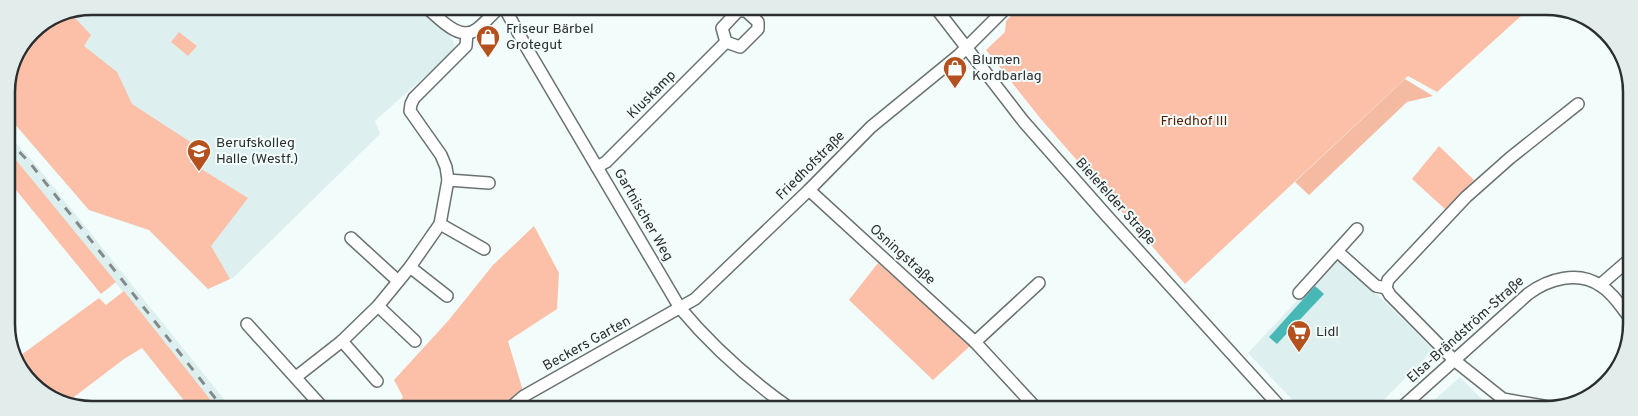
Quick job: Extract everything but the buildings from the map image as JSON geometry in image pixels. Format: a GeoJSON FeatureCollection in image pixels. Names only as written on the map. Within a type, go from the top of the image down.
{"type":"FeatureCollection","features":[{"type":"Feature","properties":{"kind":"street"},"geometry":{"type":"LineString","coordinates":[[436,15],[454,30],[467,33],[477,29],[492,15]]}},
{"type":"Feature","properties":{"kind":"street","name":"Gartnischer Weg"},"geometry":{"type":"LineString","coordinates":[[509,15],[680,308],[708,338],[777,401]]}},
{"type":"Feature","properties":{"kind":"street","name":"Bielefelder Straße"},"geometry":{"type":"LineString","coordinates":[[941,15],[1024,122],[1275,401]]}},
{"type":"Feature","properties":{"kind":"street","name":"Friedhofstraße"},"geometry":{"type":"LineString","coordinates":[[680,308],[696,299],[871,127],[966,48],[999,15]]}},
{"type":"Feature","properties":{"kind":"street"},"geometry":{"type":"LineString","coordinates":[[296,377],[342,341],[378,306],[410,267],[440,224],[448,180],[446,167],[441,155],[410,112],[411,104],[414,98],[466,46],[467,33]]}},
{"type":"Feature","properties":{"kind":"street","name":"Kluskamp"},"geometry":{"type":"LineString","coordinates":[[597,167],[606,162],[726,42]]}},
{"type":"Feature","properties":{"kind":"street"},"geometry":{"type":"LineString","coordinates":[[1515,401],[1503,399],[1454,360],[1390,295],[1386,288],[1388,280],[1466,197],[1510,158],[1578,104]]}},
{"type":"Feature","properties":{"kind":"street"},"geometry":{"type":"LineString","coordinates":[[448,180],[489,183]]}},
{"type":"Feature","properties":{"kind":"street","name":"Osningstraße"},"geometry":{"type":"LineString","coordinates":[[809,190],[975,342],[1030,401]]}},
{"type":"Feature","properties":{"kind":"street"},"geometry":{"type":"LineString","coordinates":[[440,224],[484,249]]}},
{"type":"Feature","properties":{"kind":"street"},"geometry":{"type":"LineString","coordinates":[[1299,293],[1357,230]]}},
{"type":"Feature","properties":{"kind":"street"},"geometry":{"type":"LineString","coordinates":[[351,238],[398,282]]}},
{"type":"Feature","properties":{"kind":"street"},"geometry":{"type":"LineString","coordinates":[[1337,251],[1376,286],[1386,288]]}},
{"type":"Feature","properties":{"kind":"street"},"geometry":{"type":"LineString","coordinates":[[1623,265],[1600,285],[1609,292],[1623,309]]}},
{"type":"Feature","properties":{"kind":"street"},"geometry":{"type":"LineString","coordinates":[[410,267],[447,296]]}},
{"type":"Feature","properties":{"kind":"street","name":"Elsa-Brändström-Straße"},"geometry":{"type":"LineString","coordinates":[[1409,401],[1539,286],[1551,280],[1565,278],[1590,280],[1600,285]]}},
{"type":"Feature","properties":{"kind":"street"},"geometry":{"type":"LineString","coordinates":[[975,342],[1039,283]]}},
{"type":"Feature","properties":{"kind":"street"},"geometry":{"type":"LineString","coordinates":[[378,306],[415,341]]}},
{"type":"Feature","properties":{"kind":"street","name":"Beckers Garten"},"geometry":{"type":"LineString","coordinates":[[518,401],[680,308]]}},
{"type":"Feature","properties":{"kind":"street"},"geometry":{"type":"LineString","coordinates":[[247,324],[317,401]]}},
{"type":"Feature","properties":{"kind":"street"},"geometry":{"type":"LineString","coordinates":[[342,341],[377,381]]}},
{"type":"Feature","properties":{"kind":"shaded area","name":"Berufskolleg Halle (Westf.)"},"geometry":{"type":"Polygon","coordinates":[[[92,15],[425,15],[450,35],[455,45],[453,51],[375,121],[380,134],[233,278],[208,289],[149,230],[89,210],[15,124],[15,87],[23,58],[41,34],[54,25],[77,16],[92,15]]]}},
{"type":"Feature","properties":{"kind":"shaded area"},"geometry":{"type":"Polygon","coordinates":[[[1405,79],[1433,96],[1407,102],[1309,195],[1295,182],[1405,79]]]}},
{"type":"Feature","properties":{"kind":"shaded area"},"geometry":{"type":"Polygon","coordinates":[[[15,142],[31,159],[225,401],[211,401],[15,159],[15,142]]]}},
{"type":"Feature","properties":{"kind":"shaded area"},"geometry":{"type":"Polygon","coordinates":[[[1333,262],[1343,262],[1433,350],[1383,401],[1293,401],[1248,353],[1333,262]]]}},
{"type":"Feature","properties":{"kind":"shaded area"},"geometry":{"type":"Polygon","coordinates":[[[1460,377],[1483,401],[1433,401],[1460,377]]]}},
{"type":"Feature","properties":{"kind":"green space","name":"Friedhof III"},"geometry":{"type":"Polygon","coordinates":[[[1012,15],[1522,15],[1437,92],[1408,76],[1185,284],[1040,118],[986,50],[1005,32],[1006,21],[1012,15]]]}},
{"type":"Feature","properties":{"kind":"green space"},"geometry":{"type":"Polygon","coordinates":[[[73,17],[91,35],[84,46],[117,72],[132,104],[192,143],[190,162],[248,198],[211,246],[230,279],[208,289],[149,230],[89,210],[15,124],[15,87],[23,58],[41,34],[54,25],[73,17]]]}},
{"type":"Feature","properties":{"kind":"green space"},"geometry":{"type":"Polygon","coordinates":[[[179,32],[197,46],[188,56],[171,42],[179,32]]]}},
{"type":"Feature","properties":{"kind":"green space"},"geometry":{"type":"Polygon","coordinates":[[[1439,146],[1474,180],[1446,210],[1412,179],[1439,146]]]}},
{"type":"Feature","properties":{"kind":"green space"},"geometry":{"type":"Polygon","coordinates":[[[15,159],[116,282],[101,294],[15,189],[15,159]]]}},
{"type":"Feature","properties":{"kind":"green space"},"geometry":{"type":"Polygon","coordinates":[[[534,226],[559,273],[557,309],[508,341],[523,391],[511,401],[400,401],[403,397],[394,380],[448,321],[493,265],[534,226]]]}},
{"type":"Feature","properties":{"kind":"green space"},"geometry":{"type":"Polygon","coordinates":[[[878,263],[971,345],[933,380],[849,300],[878,263]]]}},
{"type":"Feature","properties":{"kind":"green space"},"geometry":{"type":"Polygon","coordinates":[[[124,291],[211,401],[184,401],[142,348],[124,359],[72,398],[45,385],[31,371],[22,355],[99,298],[106,305],[124,291]]]}},
{"type":"Feature","properties":{"kind":"water"},"geometry":{"type":"Polygon","coordinates":[[[1315,286],[1324,294],[1277,344],[1269,337],[1315,286]]]}},
{"type":"Feature","properties":{"kind":"railway"},"geometry":{"type":"LineString","coordinates":[[15,147],[30,163],[217,401]]}},
{"type":"Feature","properties":{"kind":"place","name":"Friseur Bärbel Grotegut"},"geometry":{"type":"Point","coordinates":[488,58]}},
{"type":"Feature","properties":{"kind":"place","name":"Blumen Kordbarlag"},"geometry":{"type":"Point","coordinates":[955,89]}},
{"type":"Feature","properties":{"kind":"place","name":"Berufskolleg Halle (Westf.)"},"geometry":{"type":"Point","coordinates":[199,172]}},
{"type":"Feature","properties":{"kind":"place","name":"Lidl"},"geometry":{"type":"Point","coordinates":[1299,353]}}]}
